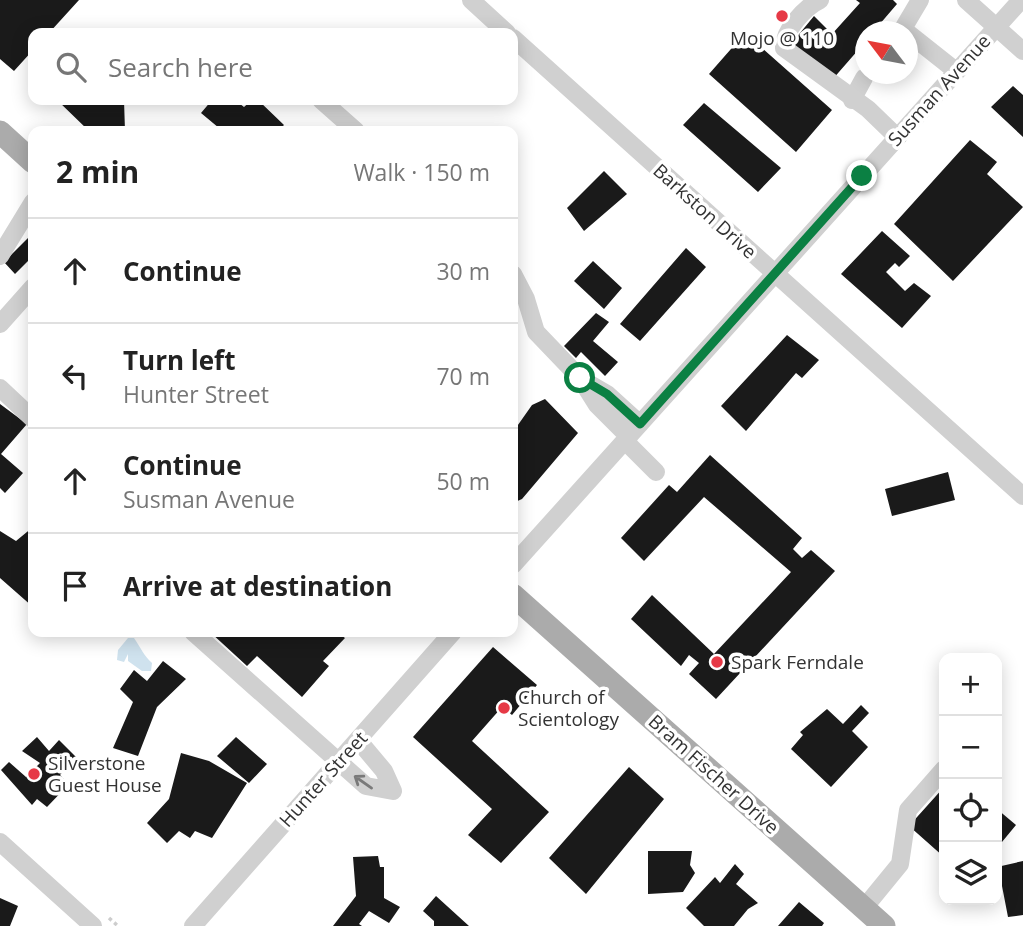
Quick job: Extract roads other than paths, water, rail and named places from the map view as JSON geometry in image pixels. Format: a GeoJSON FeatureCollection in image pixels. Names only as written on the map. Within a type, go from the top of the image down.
{"type":"FeatureCollection","features":[{"type":"Feature","properties":{"kind":"main road"},"geometry":{"type":"LineString","coordinates":[[0,132],[28,157]]}},
{"type":"Feature","properties":{"kind":"main road","name":"Bram Fischer Drive"},"geometry":{"type":"LineString","coordinates":[[518,599],[884,926]]}},
{"type":"Feature","properties":{"kind":"street"},"geometry":{"type":"LineString","coordinates":[[471,0],[502,28]]}},
{"type":"Feature","properties":{"kind":"street"},"geometry":{"type":"LineString","coordinates":[[820,0],[794,25],[785,38],[784,48],[852,100],[868,109],[897,137]]}},
{"type":"Feature","properties":{"kind":"street"},"geometry":{"type":"LineString","coordinates":[[909,21],[920,0]]}},
{"type":"Feature","properties":{"kind":"street"},"geometry":{"type":"LineString","coordinates":[[966,0],[1023,51]]}},
{"type":"Feature","properties":{"kind":"street","name":"Susman Avenue"},"geometry":{"type":"LineString","coordinates":[[774,274],[1021,0]]}},
{"type":"Feature","properties":{"kind":"street"},"geometry":{"type":"LineString","coordinates":[[918,42],[956,71]]}},
{"type":"Feature","properties":{"kind":"street","name":"Barkston Drive"},"geometry":{"type":"LineString","coordinates":[[518,43],[1023,496]]}},
{"type":"Feature","properties":{"kind":"street"},"geometry":{"type":"LineString","coordinates":[[852,100],[861,84]]}},
{"type":"Feature","properties":{"kind":"street"},"geometry":{"type":"LineString","coordinates":[[327,105],[350,126]]}},
{"type":"Feature","properties":{"kind":"street"},"geometry":{"type":"LineString","coordinates":[[0,256],[28,210]]}},
{"type":"Feature","properties":{"kind":"street"},"geometry":{"type":"LineString","coordinates":[[518,559],[774,274]]}},
{"type":"Feature","properties":{"kind":"street"},"geometry":{"type":"LineString","coordinates":[[518,284],[526,299],[536,332],[580,378],[597,405],[631,434],[656,472]]}},
{"type":"Feature","properties":{"kind":"street"},"geometry":{"type":"LineString","coordinates":[[0,324],[28,293]]}},
{"type":"Feature","properties":{"kind":"street"},"geometry":{"type":"LineString","coordinates":[[0,388],[28,414]]}},
{"type":"Feature","properties":{"kind":"street"},"geometry":{"type":"LineString","coordinates":[[199,637],[366,786],[393,791],[384,771],[358,740]]}},
{"type":"Feature","properties":{"kind":"street","name":"Hunter Street"},"geometry":{"type":"LineString","coordinates":[[193,926],[449,637]]}},
{"type":"Feature","properties":{"kind":"street"},"geometry":{"type":"LineString","coordinates":[[864,908],[900,864],[908,810],[939,775]]}},
{"type":"Feature","properties":{"kind":"street"},"geometry":{"type":"LineString","coordinates":[[0,842],[93,926]]}},
{"type":"Feature","properties":{"kind":"water"},"geometry":{"type":"Polygon","coordinates":[[[128,638],[134,638],[152,663],[151,671],[142,671],[128,661],[128,654],[124,662],[117,660],[118,650],[128,638]]]}},
{"type":"Feature","properties":{"kind":"place","name":"Mojo @ 110"},"geometry":{"type":"Point","coordinates":[782,16]}},
{"type":"Feature","properties":{"kind":"place","name":"Spark Ferndale"},"geometry":{"type":"Point","coordinates":[717,662]}},
{"type":"Feature","properties":{"kind":"place","name":"Church of Scientology"},"geometry":{"type":"Point","coordinates":[504,708]}},
{"type":"Feature","properties":{"kind":"place","name":"Silverstone Guest House"},"geometry":{"type":"Point","coordinates":[34,774]}}]}
